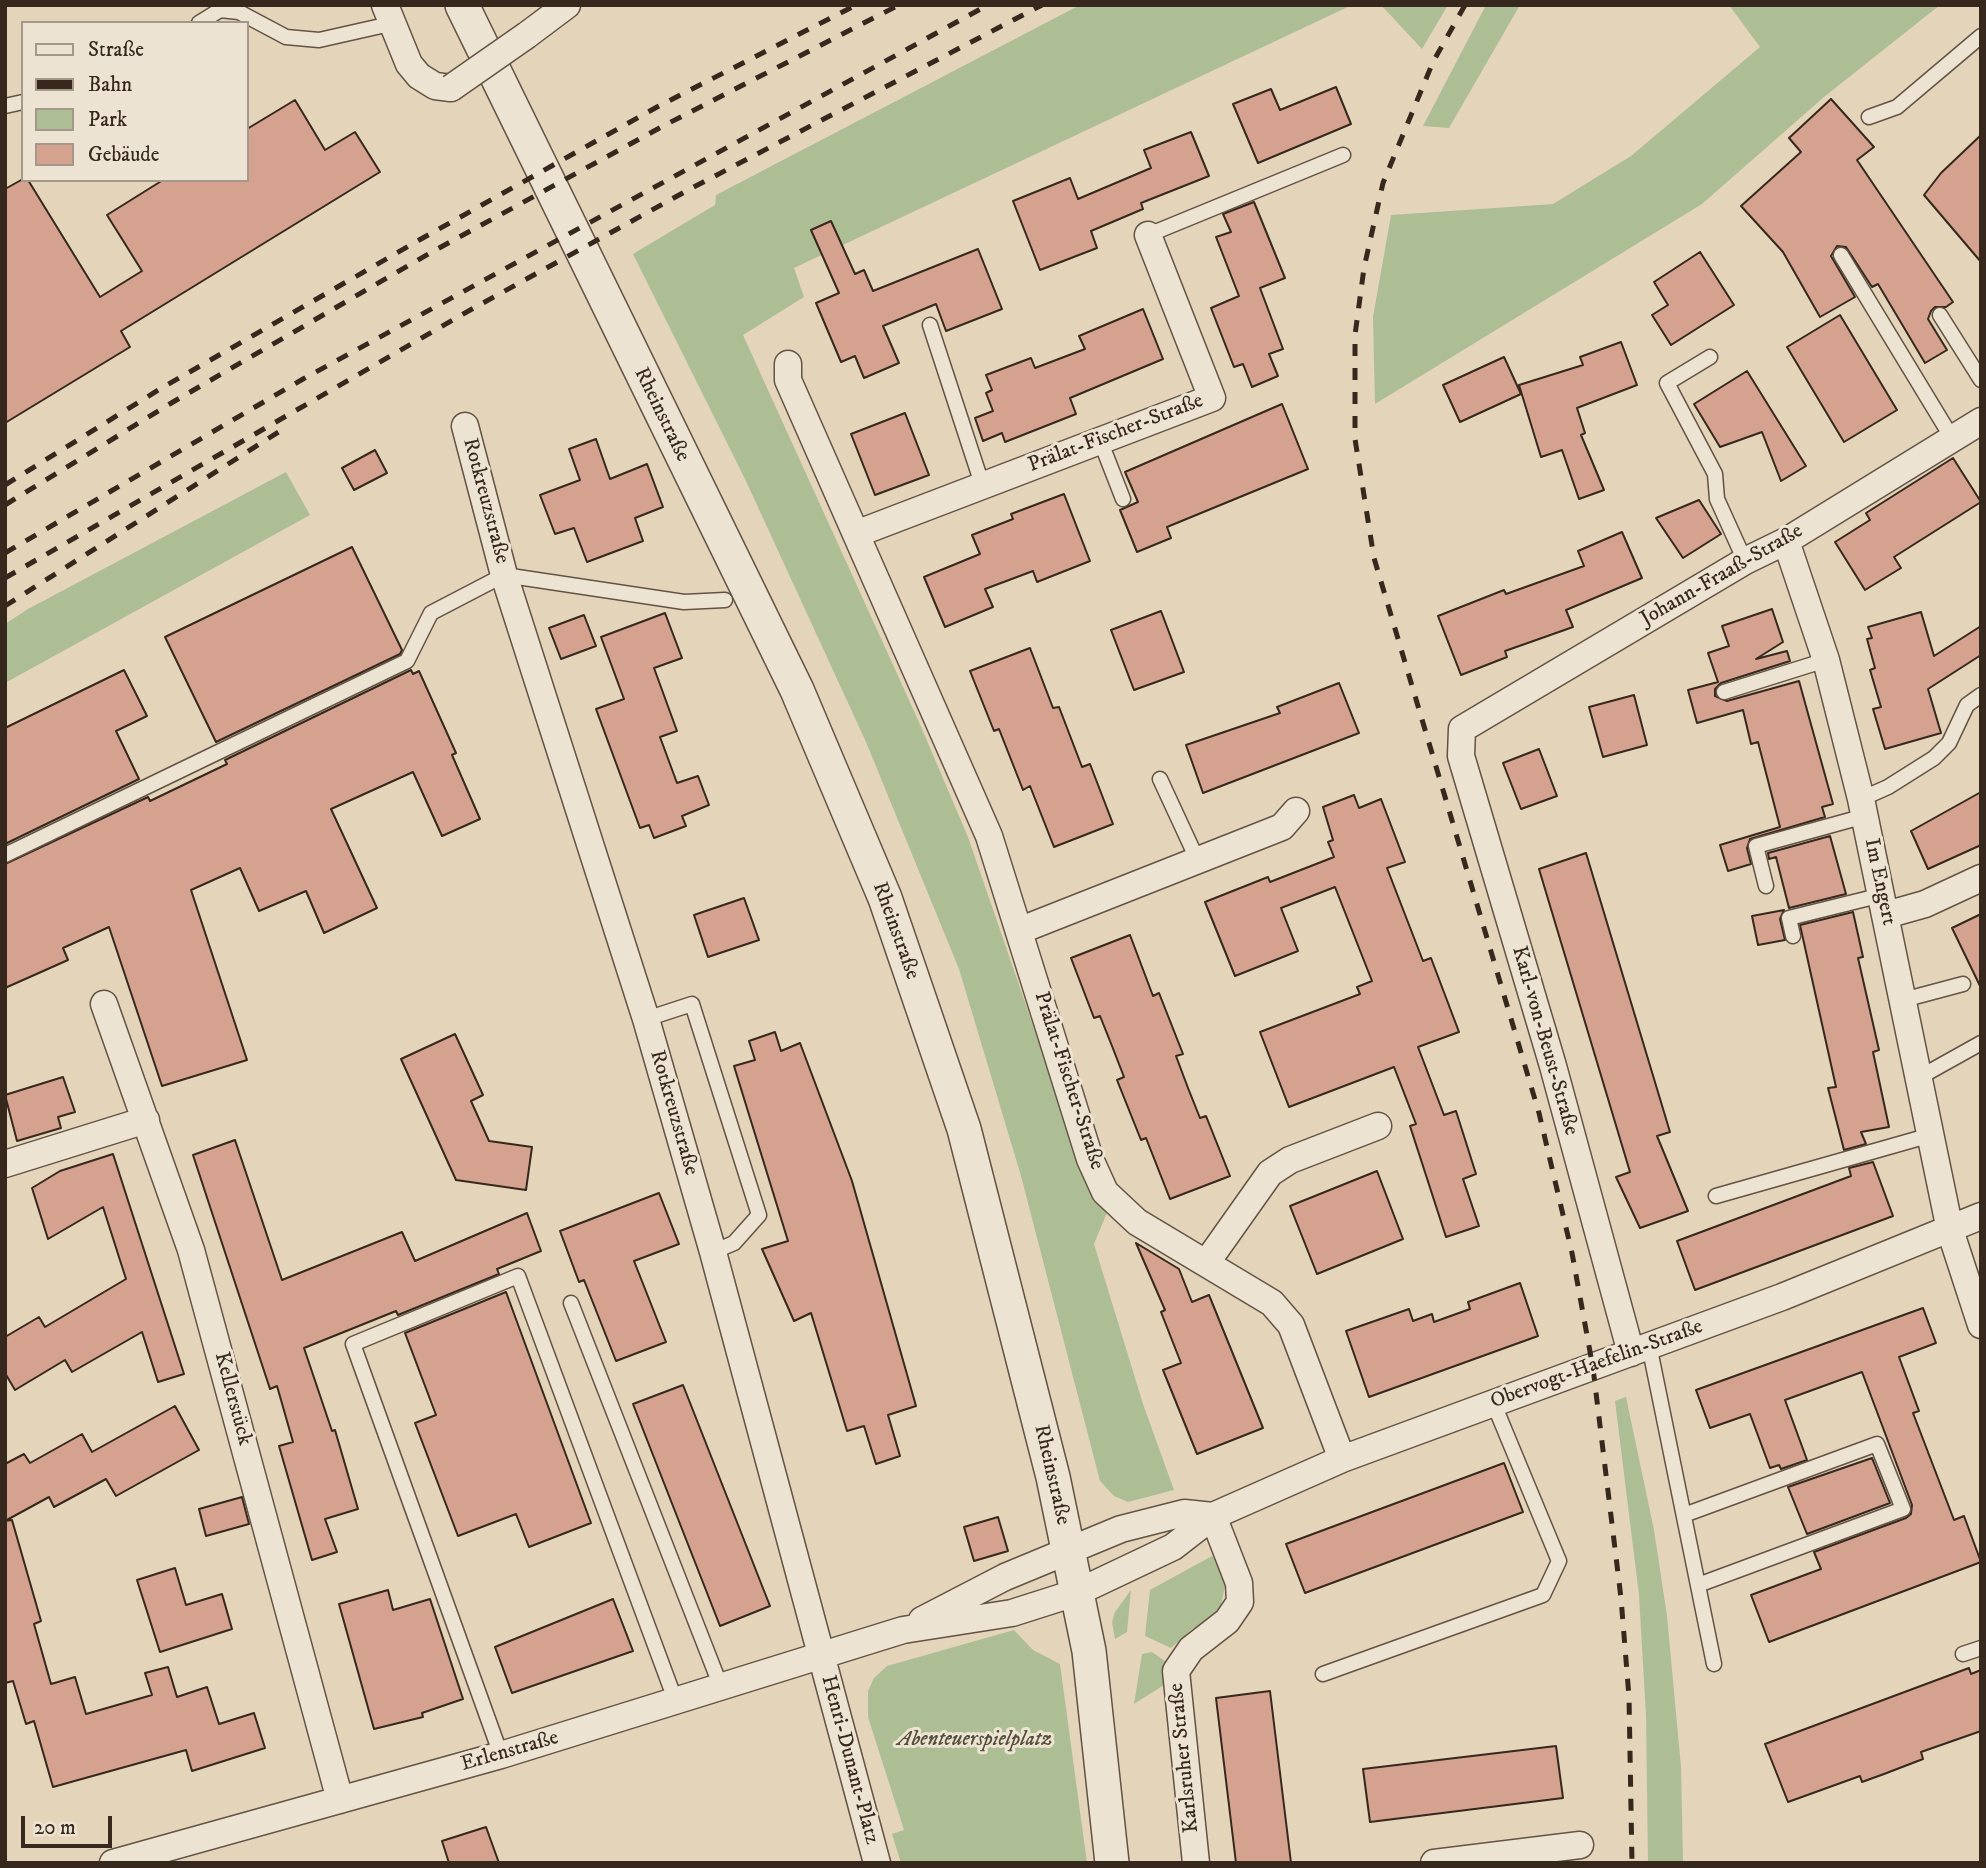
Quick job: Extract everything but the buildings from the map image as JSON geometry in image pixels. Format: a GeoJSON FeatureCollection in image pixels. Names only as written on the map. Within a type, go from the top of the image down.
{"type":"FeatureCollection","features":[{"type":"Feature","properties":{"kind":"street","name":"Rheinstraße"},"geometry":{"type":"LineString","coordinates":[[461,5],[791,678],[885,898],[964,1129],[1003,1274],[1078,1592],[1091,1667],[1112,1863]]}},
{"type":"Feature","properties":{"kind":"street"},"geometry":{"type":"LineString","coordinates":[[387,14],[409,64],[419,76],[435,86],[451,88],[567,5]]}},
{"type":"Feature","properties":{"kind":"street","name":"Prälat-Fischer-Straße"},"geometry":{"type":"LineString","coordinates":[[856,534],[1212,398],[1148,235]]}},
{"type":"Feature","properties":{"kind":"street","name":"Prälat-Fischer-Straße"},"geometry":{"type":"LineString","coordinates":[[788,364],[788,380],[989,836],[1021,930],[1090,1159],[1105,1192],[1137,1222],[1272,1303],[1291,1325],[1342,1459]]}},
{"type":"Feature","properties":{"kind":"street","name":"Johann-Fraaß-Straße"},"geometry":{"type":"LineString","coordinates":[[1462,729],[1745,561],[1786,541],[1980,424]]}},
{"type":"Feature","properties":{"kind":"street","name":"Rotkreuzstraße"},"geometry":{"type":"LineString","coordinates":[[465,426],[504,575],[646,1019],[713,1252],[821,1657]]}},
{"type":"Feature","properties":{"kind":"street","name":"Im Engert"},"geometry":{"type":"LineString","coordinates":[[1786,541],[1826,660],[1863,808],[1950,1230],[1981,1325]]}},
{"type":"Feature","properties":{"kind":"street","name":"Karl-von-Beust-Straße"},"geometry":{"type":"LineString","coordinates":[[1462,729],[1461,756],[1640,1349]]}},
{"type":"Feature","properties":{"kind":"street"},"geometry":{"type":"LineString","coordinates":[[1021,930],[1282,827],[1296,811]]}},
{"type":"Feature","properties":{"kind":"street"},"geometry":{"type":"LineString","coordinates":[[1884,905],[1925,904],[1981,878]]}},
{"type":"Feature","properties":{"kind":"street","name":"Kellerstück"},"geometry":{"type":"LineString","coordinates":[[104,1004],[191,1251],[340,1800]]}},
{"type":"Feature","properties":{"kind":"street"},"geometry":{"type":"LineString","coordinates":[[5,1164],[146,1120]]}},
{"type":"Feature","properties":{"kind":"street"},"geometry":{"type":"LineString","coordinates":[[1207,1262],[1270,1173],[1290,1160],[1378,1126]]}},
{"type":"Feature","properties":{"kind":"street","name":"Obervogt-Haefelin-Straße"},"geometry":{"type":"LineString","coordinates":[[1078,1592],[1174,1547],[1213,1516],[1342,1459],[1782,1297],[1981,1216]]}},
{"type":"Feature","properties":{"kind":"street","name":"Obervogt-Haefelin-Straße"},"geometry":{"type":"LineString","coordinates":[[1068,1550],[1121,1529],[1184,1513],[1213,1516]]}},
{"type":"Feature","properties":{"kind":"street","name":"Karlsruher Straße"},"geometry":{"type":"LineString","coordinates":[[1196,1863],[1176,1671],[1191,1649],[1227,1621],[1240,1602],[1239,1583],[1213,1516]]}},
{"type":"Feature","properties":{"kind":"street","name":"Erlenstraße"},"geometry":{"type":"LineString","coordinates":[[113,1863],[501,1755],[821,1657],[903,1630],[1005,1577],[1068,1550]]}},
{"type":"Feature","properties":{"kind":"street","name":"Erlenstraße"},"geometry":{"type":"LineString","coordinates":[[903,1630],[1012,1613],[1078,1592]]}},
{"type":"Feature","properties":{"kind":"street","name":"Henri-Dunant-Platz"},"geometry":{"type":"LineString","coordinates":[[821,1657],[877,1863]]}},
{"type":"Feature","properties":{"kind":"street"},"geometry":{"type":"LineString","coordinates":[[1434,1863],[1580,1845]]}},
{"type":"Feature","properties":{"kind":"lane"},"geometry":{"type":"LineString","coordinates":[[202,21],[220,10],[239,12],[286,37],[318,40],[387,14]]}},
{"type":"Feature","properties":{"kind":"lane"},"geometry":{"type":"LineString","coordinates":[[1868,117],[1897,107],[1981,36]]}},
{"type":"Feature","properties":{"kind":"lane"},"geometry":{"type":"LineString","coordinates":[[1148,235],[1342,155]]}},
{"type":"Feature","properties":{"kind":"lane"},"geometry":{"type":"LineString","coordinates":[[1841,255],[1952,439]]}},
{"type":"Feature","properties":{"kind":"lane"},"geometry":{"type":"LineString","coordinates":[[1940,315],[1981,380]]}},
{"type":"Feature","properties":{"kind":"lane"},"geometry":{"type":"LineString","coordinates":[[930,325],[982,484]]}},
{"type":"Feature","properties":{"kind":"lane"},"geometry":{"type":"LineString","coordinates":[[1710,358],[1667,383],[1715,474],[1717,499],[1745,561]]}},
{"type":"Feature","properties":{"kind":"lane"},"geometry":{"type":"LineString","coordinates":[[1100,440],[1123,499]]}},
{"type":"Feature","properties":{"kind":"lane"},"geometry":{"type":"LineString","coordinates":[[5,855],[407,661],[431,614],[504,575]]}},
{"type":"Feature","properties":{"kind":"lane","name":"Rotkreuzstraße"},"geometry":{"type":"LineString","coordinates":[[504,575],[684,602],[725,600]]}},
{"type":"Feature","properties":{"kind":"lane"},"geometry":{"type":"LineString","coordinates":[[1724,692],[1826,660]]}},
{"type":"Feature","properties":{"kind":"lane"},"geometry":{"type":"LineString","coordinates":[[1766,886],[1756,846],[1863,808],[1888,787],[1934,758],[1949,743],[1967,705],[1981,695]]}},
{"type":"Feature","properties":{"kind":"lane"},"geometry":{"type":"LineString","coordinates":[[1160,779],[1197,859]]}},
{"type":"Feature","properties":{"kind":"lane"},"geometry":{"type":"LineString","coordinates":[[1793,936],[1790,918],[1884,905]]}},
{"type":"Feature","properties":{"kind":"lane"},"geometry":{"type":"LineString","coordinates":[[1903,1000],[1963,984]]}},
{"type":"Feature","properties":{"kind":"lane"},"geometry":{"type":"LineString","coordinates":[[646,1019],[692,1004],[759,1215],[734,1242],[713,1252]]}},
{"type":"Feature","properties":{"kind":"lane"},"geometry":{"type":"LineString","coordinates":[[1920,1077],[1981,1043]]}},
{"type":"Feature","properties":{"kind":"lane"},"geometry":{"type":"LineString","coordinates":[[1716,1196],[1931,1135]]}},
{"type":"Feature","properties":{"kind":"lane"},"geometry":{"type":"LineString","coordinates":[[501,1755],[353,1344],[518,1276],[676,1702]]}},
{"type":"Feature","properties":{"kind":"lane"},"geometry":{"type":"LineString","coordinates":[[571,1303],[721,1687]]}},
{"type":"Feature","properties":{"kind":"lane"},"geometry":{"type":"LineString","coordinates":[[1640,1349],[1684,1515],[1714,1664]]}},
{"type":"Feature","properties":{"kind":"lane"},"geometry":{"type":"LineString","coordinates":[[1323,1674],[1543,1595],[1559,1561],[1493,1402]]}},
{"type":"Feature","properties":{"kind":"lane"},"geometry":{"type":"LineString","coordinates":[[1684,1515],[1877,1444],[1903,1509],[1698,1585]]}},
{"type":"Feature","properties":{"kind":"lane"},"geometry":{"type":"LineString","coordinates":[[1964,1654],[1981,1648]]}},
{"type":"Feature","properties":{"kind":"green space"},"geometry":{"type":"Polygon","coordinates":[[[1080,5],[1352,5],[794,268],[804,297],[743,335],[919,722],[968,837],[1089,1188],[1108,1210],[1094,1244],[1143,1404],[1174,1490],[1128,1502],[1114,1496],[1100,1481],[1021,1176],[959,969],[866,742],[745,479],[633,254],[715,205],[716,195],[1080,5]]]}},
{"type":"Feature","properties":{"kind":"green space"},"geometry":{"type":"Polygon","coordinates":[[[1381,5],[1448,5],[1422,49],[1381,5]]]}},
{"type":"Feature","properties":{"kind":"green space"},"geometry":{"type":"Polygon","coordinates":[[[1486,5],[1520,5],[1449,128],[1423,126],[1486,5]]]}},
{"type":"Feature","properties":{"kind":"green space"},"geometry":{"type":"Polygon","coordinates":[[[1729,5],[1940,5],[1824,97],[1702,204],[1375,404],[1373,317],[1391,215],[1553,204],[1631,156],[1760,47],[1729,5]]]}},
{"type":"Feature","properties":{"kind":"green space"},"geometry":{"type":"Polygon","coordinates":[[[286,472],[310,515],[5,683],[5,624],[28,609],[286,472]]]}},
{"type":"Feature","properties":{"kind":"green space"},"geometry":{"type":"Polygon","coordinates":[[[1626,1397],[1654,1530],[1667,1616],[1681,1767],[1683,1863],[1648,1863],[1646,1715],[1639,1595],[1615,1401],[1626,1397]]]}},
{"type":"Feature","properties":{"kind":"green space"},"geometry":{"type":"Polygon","coordinates":[[[1212,1556],[1222,1568],[1225,1586],[1221,1605],[1210,1620],[1192,1629],[1171,1648],[1145,1636],[1150,1590],[1212,1556]]]}},
{"type":"Feature","properties":{"kind":"green space"},"geometry":{"type":"Polygon","coordinates":[[[1131,1590],[1127,1632],[1115,1639],[1112,1622],[1115,1612],[1131,1590]]]}},
{"type":"Feature","properties":{"kind":"green space","name":"Abenteuerspielplatz"},"geometry":{"type":"Polygon","coordinates":[[[1014,1630],[1033,1650],[1060,1664],[1087,1863],[901,1863],[892,1834],[904,1830],[868,1717],[868,1691],[874,1678],[887,1666],[1014,1630]]]}},
{"type":"Feature","properties":{"kind":"green space"},"geometry":{"type":"Polygon","coordinates":[[[1152,1652],[1165,1661],[1164,1685],[1134,1704],[1142,1654],[1152,1652]]]}},
{"type":"Feature","properties":{"kind":"railway"},"geometry":{"type":"LineString","coordinates":[[5,485],[160,389],[421,239],[657,107],[856,5]]}},
{"type":"Feature","properties":{"kind":"railway"},"geometry":{"type":"LineString","coordinates":[[5,505],[173,402],[430,253],[665,125],[899,5]]}},
{"type":"Feature","properties":{"kind":"railway"},"geometry":{"type":"LineString","coordinates":[[5,553],[303,379],[988,5]]}},
{"type":"Feature","properties":{"kind":"railway"},"geometry":{"type":"LineString","coordinates":[[5,578],[472,309],[690,189],[1042,5]]}},
{"type":"Feature","properties":{"kind":"railway"},"geometry":{"type":"LineString","coordinates":[[1465,5],[1433,62],[1383,183],[1364,268],[1355,335],[1355,439],[1374,558],[1539,1113],[1572,1253],[1593,1368],[1621,1598],[1629,1697],[1632,1863]]}},
{"type":"Feature","properties":{"kind":"railway"},"geometry":{"type":"LineString","coordinates":[[5,606],[280,431]]}}]}
